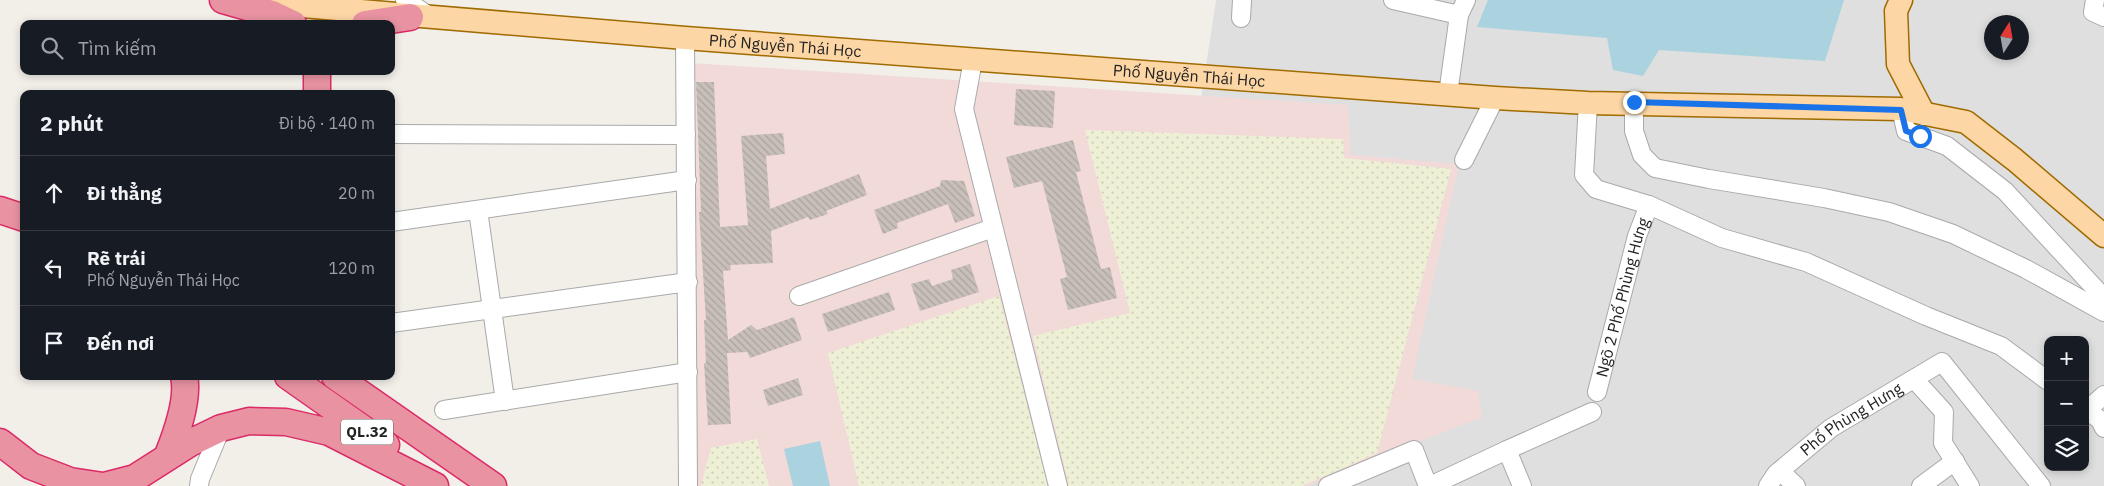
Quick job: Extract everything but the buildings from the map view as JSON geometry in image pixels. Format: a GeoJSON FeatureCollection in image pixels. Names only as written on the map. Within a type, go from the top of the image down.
{"type":"FeatureCollection","features":[{"type":"Feature","properties":{"kind":"highway"},"geometry":{"type":"LineString","coordinates":[[223,0],[272,14],[285,20]]}},
{"type":"Feature","properties":{"kind":"highway"},"geometry":{"type":"LineString","coordinates":[[382,20],[416,12]]}},
{"type":"Feature","properties":{"kind":"highway"},"geometry":{"type":"LineString","coordinates":[[317,75],[317,90]]}},
{"type":"Feature","properties":{"kind":"highway"},"geometry":{"type":"LineString","coordinates":[[168,455],[177,431],[182,406],[184,380]]}},
{"type":"Feature","properties":{"kind":"highway","name":"QL.32"},"geometry":{"type":"LineString","coordinates":[[294,380],[445,486]]}},
{"type":"Feature","properties":{"kind":"highway","name":"QL.32"},"geometry":{"type":"LineString","coordinates":[[341,380],[429,444],[492,486]]}},
{"type":"Feature","properties":{"kind":"highway"},"geometry":{"type":"LineString","coordinates":[[362,380],[429,444]]}},
{"type":"Feature","properties":{"kind":"highway"},"geometry":{"type":"LineString","coordinates":[[0,442],[31,466],[70,482],[110,485],[135,478],[168,455],[221,428],[249,421],[286,422],[329,432],[435,486]]}},
{"type":"Feature","properties":{"kind":"main road","name":"Phố Nguyễn Thái Học"},"geometry":{"type":"LineString","coordinates":[[232,0],[416,12],[685,38],[1495,98],[1588,103],[1634,102],[1901,110],[1966,122],[2015,160],[2104,236]]}},
{"type":"Feature","properties":{"kind":"main road"},"geometry":{"type":"LineString","coordinates":[[1901,0],[1896,11],[1898,64],[1924,114]]}},
{"type":"Feature","properties":{"kind":"street"},"geometry":{"type":"LineString","coordinates":[[1240,18],[1242,0]]}},
{"type":"Feature","properties":{"kind":"street"},"geometry":{"type":"LineString","coordinates":[[1393,0],[1463,7],[1448,94]]}},
{"type":"Feature","properties":{"kind":"street"},"geometry":{"type":"LineString","coordinates":[[2095,0],[2093,12],[2104,17]]}},
{"type":"Feature","properties":{"kind":"street"},"geometry":{"type":"LineString","coordinates":[[685,38],[688,486]]}},
{"type":"Feature","properties":{"kind":"street"},"geometry":{"type":"LineString","coordinates":[[973,60],[964,109],[1058,486]]}},
{"type":"Feature","properties":{"kind":"street"},"geometry":{"type":"LineString","coordinates":[[1464,160],[1495,98]]}},
{"type":"Feature","properties":{"kind":"street"},"geometry":{"type":"LineString","coordinates":[[1634,102],[1634,131],[1639,147],[1642,155],[1655,168],[1709,180],[1824,198],[1889,212],[1952,234],[2026,269],[2104,312]]}},
{"type":"Feature","properties":{"kind":"street"},"geometry":{"type":"LineString","coordinates":[[1588,103],[1584,175],[1596,189],[1649,205],[1722,238],[1806,262],[1926,316],[2001,346],[2044,378]]}},
{"type":"Feature","properties":{"kind":"street"},"geometry":{"type":"LineString","coordinates":[[1901,110],[1906,131],[1947,146],[2005,191],[2104,298]]}},
{"type":"Feature","properties":{"kind":"street"},"geometry":{"type":"LineString","coordinates":[[395,134],[686,135]]}},
{"type":"Feature","properties":{"kind":"street"},"geometry":{"type":"LineString","coordinates":[[395,221],[687,180]]}},
{"type":"Feature","properties":{"kind":"street","name":"Ngõ 2 Phố Phùng Hưng"},"geometry":{"type":"LineString","coordinates":[[1597,392],[1637,236],[1649,205]]}},
{"type":"Feature","properties":{"kind":"street"},"geometry":{"type":"LineString","coordinates":[[478,210],[505,400]]}},
{"type":"Feature","properties":{"kind":"street"},"geometry":{"type":"LineString","coordinates":[[798,296],[993,228]]}},
{"type":"Feature","properties":{"kind":"street"},"geometry":{"type":"LineString","coordinates":[[395,322],[688,282]]}},
{"type":"Feature","properties":{"kind":"street","name":"Phố Phùng Hưng"},"geometry":{"type":"LineString","coordinates":[[1768,486],[1780,470],[1831,428],[1942,362],[2041,486]]}},
{"type":"Feature","properties":{"kind":"street"},"geometry":{"type":"LineString","coordinates":[[444,410],[688,372]]}},
{"type":"Feature","properties":{"kind":"street"},"geometry":{"type":"LineString","coordinates":[[1914,379],[1944,412],[1943,442],[1970,486]]}},
{"type":"Feature","properties":{"kind":"street"},"geometry":{"type":"LineString","coordinates":[[2089,408],[2104,395]]}},
{"type":"Feature","properties":{"kind":"street"},"geometry":{"type":"LineString","coordinates":[[1328,486],[1414,450],[1429,486],[1592,412]]}},
{"type":"Feature","properties":{"kind":"street"},"geometry":{"type":"LineString","coordinates":[[2089,412],[2100,420],[2104,428]]}},
{"type":"Feature","properties":{"kind":"street"},"geometry":{"type":"LineString","coordinates":[[199,486],[200,479],[221,428]]}},
{"type":"Feature","properties":{"kind":"street"},"geometry":{"type":"LineString","coordinates":[[1507,450],[1522,486]]}},
{"type":"Feature","properties":{"kind":"street"},"geometry":{"type":"LineString","coordinates":[[1921,486],[1955,461]]}},
{"type":"Feature","properties":{"kind":"street"},"geometry":{"type":"LineString","coordinates":[[1780,470],[1796,486]]}},
{"type":"Feature","properties":{"kind":"shaded area"},"geometry":{"type":"Polygon","coordinates":[[[1216,0],[2104,0],[2104,486],[1251,486],[1199,112],[1216,0]]]}},
{"type":"Feature","properties":{"kind":"shaded area"},"geometry":{"type":"Polygon","coordinates":[[[690,63],[1348,105],[1351,155],[1459,164],[1412,379],[1478,391],[1482,417],[1307,486],[694,486],[690,63]]]}},
{"type":"Feature","properties":{"kind":"green space"},"geometry":{"type":"Polygon","coordinates":[[[1085,130],[1343,139],[1344,158],[1451,169],[1377,453],[1302,486],[1069,486],[1033,336],[1130,313],[1085,130]]]}},
{"type":"Feature","properties":{"kind":"green space"},"geometry":{"type":"Polygon","coordinates":[[[999,296],[1048,486],[859,486],[828,353],[999,296]]]}},
{"type":"Feature","properties":{"kind":"green space"},"geometry":{"type":"Polygon","coordinates":[[[757,439],[769,486],[701,486],[711,448],[757,439]]]}},
{"type":"Feature","properties":{"kind":"water"},"geometry":{"type":"Polygon","coordinates":[[[1488,0],[1844,0],[1825,61],[1659,50],[1643,76],[1613,70],[1607,38],[1477,27],[1488,0]]]}},
{"type":"Feature","properties":{"kind":"water"},"geometry":{"type":"Polygon","coordinates":[[[820,441],[830,486],[793,486],[784,449],[820,441]]]}},
{"type":"Feature","properties":{"kind":"route"},"geometry":{"type":"LineString","coordinates":[[1634,102],[1901,110],[1906,131],[1920,136]]}}]}
